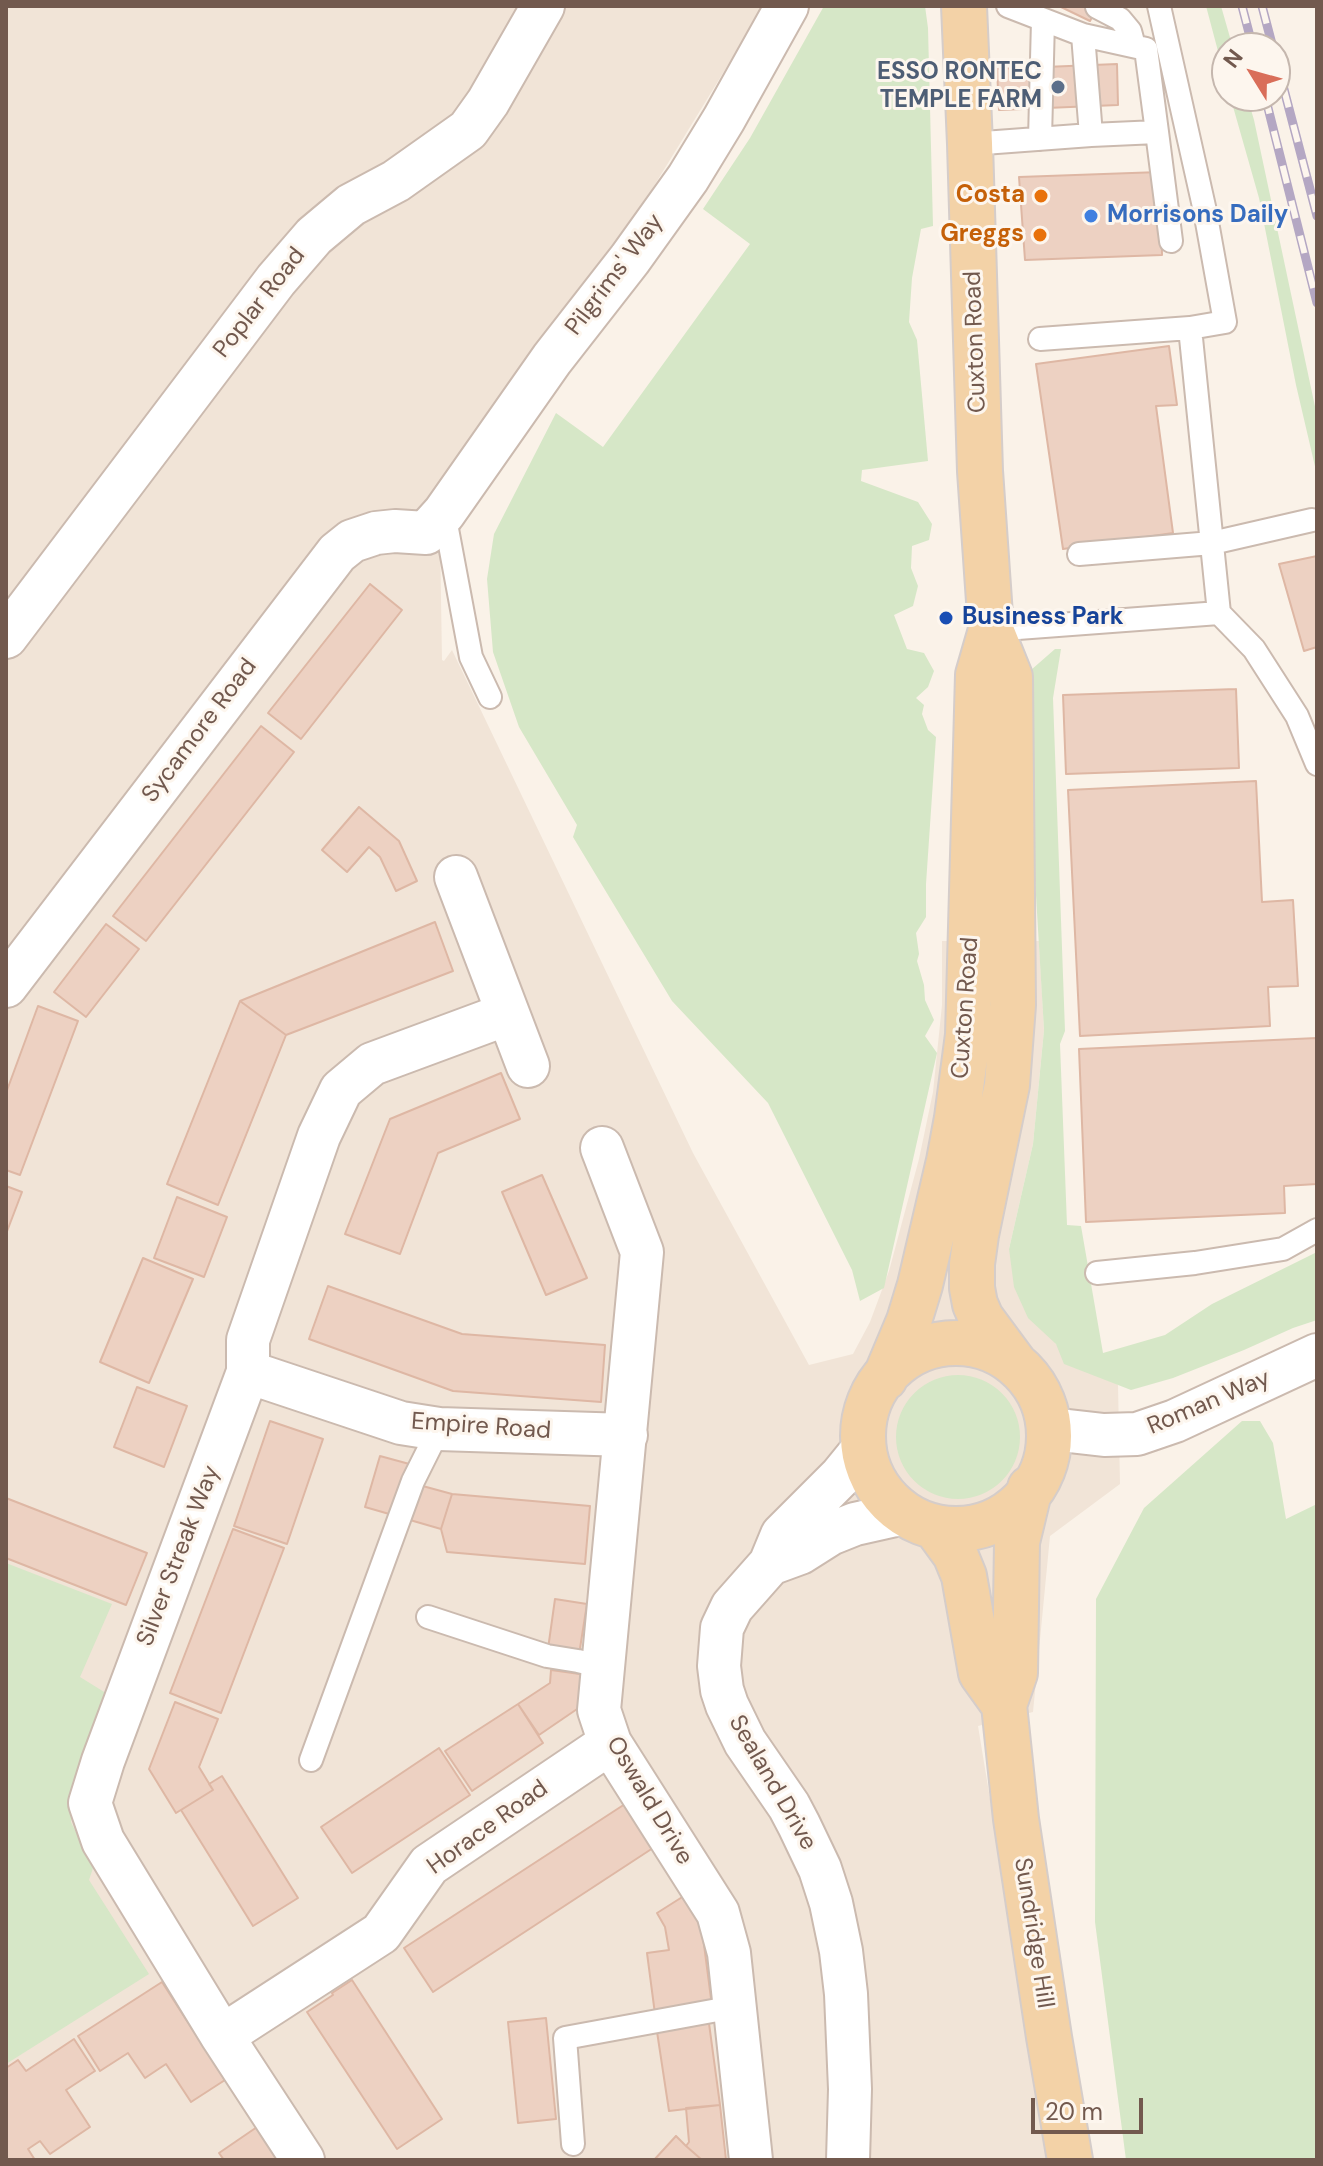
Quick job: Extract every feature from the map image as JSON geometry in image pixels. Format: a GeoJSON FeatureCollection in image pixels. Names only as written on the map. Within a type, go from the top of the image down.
{"type":"FeatureCollection","features":[{"type":"Feature","properties":{"kind":"main road","name":"Cuxton Road"},"geometry":{"type":"LineString","coordinates":[[964,6],[980,471],[991,630],[1010,677],[1013,1005],[1005,1099],[976,1235],[971,1277],[978,1312],[1015,1364]]}},
{"type":"Feature","properties":{"kind":"main road","name":"Cuxton Road"},"geometry":{"type":"LineString","coordinates":[[885,1378],[920,1285],[957,1118],[968,1035],[978,675],[991,630]]}},
{"type":"Feature","properties":{"kind":"main road"},"geometry":{"type":"LineString","coordinates":[[945,1345],[972,1345],[987,1349],[1015,1364],[1041,1394],[1048,1409],[1051,1429],[1047,1450],[1030,1488],[1007,1512],[988,1523],[967,1529],[920,1520],[888,1500],[872,1480],[863,1449],[865,1417],[875,1391],[885,1378],[914,1356],[945,1345]]}},
{"type":"Feature","properties":{"kind":"main road","name":"Sundridge Hill"},"geometry":{"type":"LineString","coordinates":[[1030,1488],[1017,1542],[1015,1673],[1004,1705],[1016,1819],[1070,2160]]}},
{"type":"Feature","properties":{"kind":"main road","name":"Sundridge Hill"},"geometry":{"type":"LineString","coordinates":[[920,1520],[955,1554],[964,1576],[981,1673],[1004,1705]]}},
{"type":"Feature","properties":{"kind":"street","name":"Poplar Road"},"geometry":{"type":"LineString","coordinates":[[6,637],[276,280],[314,236],[351,205],[396,181],[468,130],[488,102],[543,6]]}},
{"type":"Feature","properties":{"kind":"street","name":"Pilgrims' Way"},"geometry":{"type":"LineString","coordinates":[[435,523],[552,359],[688,178],[787,6]]}},
{"type":"Feature","properties":{"kind":"street","name":"Sycamore Road"},"geometry":{"type":"LineString","coordinates":[[6,986],[337,553],[368,534],[435,523]]}},
{"type":"Feature","properties":{"kind":"street"},"geometry":{"type":"LineString","coordinates":[[456,877],[528,1066]]}},
{"type":"Feature","properties":{"kind":"street","name":"Silver Streak Way"},"geometry":{"type":"LineString","coordinates":[[303,2160],[222,2036],[103,1841],[90,1803],[248,1372],[248,1340],[319,1136],[341,1090],[372,1064],[507,1014]]}},
{"type":"Feature","properties":{"kind":"street","name":"Oswald Drive"},"geometry":{"type":"LineString","coordinates":[[602,1148],[642,1252],[599,1710],[610,1743],[718,1913],[729,1953],[751,2160]]}},
{"type":"Feature","properties":{"kind":"street","name":"Roman Way"},"geometry":{"type":"LineString","coordinates":[[1051,1429],[1104,1435],[1137,1434],[1175,1421],[1317,1355]]}},
{"type":"Feature","properties":{"kind":"street","name":"Empire Road"},"geometry":{"type":"LineString","coordinates":[[248,1372],[401,1423],[439,1429],[626,1435]]}},
{"type":"Feature","properties":{"kind":"street","name":"Sealand Drive"},"geometry":{"type":"LineString","coordinates":[[848,2160],[850,2089],[846,1994],[831,1903],[820,1869],[789,1806],[740,1733],[727,1705],[720,1678],[724,1622],[745,1590],[770,1564],[782,1535],[841,1476],[863,1449]]}},
{"type":"Feature","properties":{"kind":"street","name":"Sealand Drive"},"geometry":{"type":"LineString","coordinates":[[770,1564],[800,1553],[830,1534],[855,1524],[920,1520]]}},
{"type":"Feature","properties":{"kind":"street","name":"Horace Road"},"geometry":{"type":"LineString","coordinates":[[222,2036],[381,1933],[429,1865],[610,1743]]}},
{"type":"Feature","properties":{"kind":"lane"},"geometry":{"type":"LineString","coordinates":[[1008,6],[1083,35],[1146,49],[1171,241]]}},
{"type":"Feature","properties":{"kind":"lane"},"geometry":{"type":"LineString","coordinates":[[1040,339],[1190,328],[1225,322],[1205,211],[1159,6]]}},
{"type":"Feature","properties":{"kind":"lane"},"geometry":{"type":"LineString","coordinates":[[1097,7],[1120,19],[1130,31],[1134,46]]}},
{"type":"Feature","properties":{"kind":"lane"},"geometry":{"type":"LineString","coordinates":[[1040,139],[1043,20]]}},
{"type":"Feature","properties":{"kind":"lane"},"geometry":{"type":"LineString","coordinates":[[1083,35],[1091,135]]}},
{"type":"Feature","properties":{"kind":"lane"},"geometry":{"type":"LineString","coordinates":[[970,144],[1157,132]]}},
{"type":"Feature","properties":{"kind":"lane"},"geometry":{"type":"LineString","coordinates":[[1190,328],[1219,613],[1254,649],[1297,716],[1317,764]]}},
{"type":"Feature","properties":{"kind":"lane"},"geometry":{"type":"LineString","coordinates":[[1079,554],[1212,543],[1312,520]]}},
{"type":"Feature","properties":{"kind":"lane"},"geometry":{"type":"LineString","coordinates":[[435,523],[456,569],[471,657],[490,697]]}},
{"type":"Feature","properties":{"kind":"lane"},"geometry":{"type":"LineString","coordinates":[[991,630],[1219,613]]}},
{"type":"Feature","properties":{"kind":"lane"},"geometry":{"type":"LineString","coordinates":[[1097,1273],[1195,1263],[1283,1249],[1317,1230]]}},
{"type":"Feature","properties":{"kind":"lane"},"geometry":{"type":"LineString","coordinates":[[311,1760],[413,1481],[439,1429]]}},
{"type":"Feature","properties":{"kind":"lane"},"geometry":{"type":"LineString","coordinates":[[428,1617],[547,1656],[604,1667]]}},
{"type":"Feature","properties":{"kind":"lane"},"geometry":{"type":"LineString","coordinates":[[573,2144],[565,2038],[734,2007]]}},
{"type":"Feature","properties":{"kind":"shaded area"},"geometry":{"type":"Polygon","coordinates":[[[6,6],[764,6],[440,536],[442,660],[452,650],[693,1153],[809,1365],[853,1354],[870,1322],[889,1271],[933,1092],[942,1005],[942,941],[1039,941],[1044,1030],[1033,1144],[1009,1249],[1056,1344],[1118,1385],[1120,1484],[1050,1536],[1033,1712],[978,1726],[1046,2160],[6,2160],[6,6]]]}},
{"type":"Feature","properties":{"kind":"green space"},"geometry":{"type":"Polygon","coordinates":[[[824,6],[925,6],[928,28],[933,226],[921,229],[912,278],[909,322],[917,340],[928,461],[862,470],[861,481],[918,502],[932,524],[929,540],[912,546],[911,568],[918,586],[913,606],[894,615],[907,649],[924,653],[934,671],[928,687],[916,698],[924,705],[922,714],[928,730],[936,737],[926,917],[916,933],[917,961],[925,1000],[934,1020],[925,1036],[937,1053],[884,1288],[860,1301],[852,1270],[768,1103],[672,1001],[573,837],[577,825],[519,727],[493,652],[487,579],[494,534],[556,413],[603,447],[750,244],[703,209],[750,138],[824,6]]]}},
{"type":"Feature","properties":{"kind":"green space"},"geometry":{"type":"Polygon","coordinates":[[[1206,6],[1221,6],[1228,32],[1213,32],[1206,6]]]}},
{"type":"Feature","properties":{"kind":"green space"},"geometry":{"type":"Polygon","coordinates":[[[1235,112],[1252,112],[1254,120],[1317,416],[1317,475],[1296,385],[1259,198],[1235,112]]]}},
{"type":"Feature","properties":{"kind":"green space"},"geometry":{"type":"Polygon","coordinates":[[[1055,649],[1061,649],[1053,698],[1065,1031],[1060,1044],[1067,1225],[1081,1226],[1103,1353],[1165,1335],[1212,1304],[1317,1252],[1317,1320],[1173,1378],[1131,1390],[1064,1364],[1056,1344],[1028,1318],[1014,1287],[1009,1249],[1033,1144],[1044,1030],[1023,677],[1055,649]]]}},
{"type":"Feature","properties":{"kind":"green space"},"geometry":{"type":"Polygon","coordinates":[[[958,1375],[982,1380],[1002,1393],[1015,1413],[1020,1437],[1015,1461],[1002,1481],[982,1494],[958,1499],[934,1494],[914,1481],[901,1461],[896,1437],[901,1413],[914,1393],[934,1380],[958,1375]]]}},
{"type":"Feature","properties":{"kind":"green space"},"geometry":{"type":"Polygon","coordinates":[[[1242,1421],[1260,1421],[1273,1443],[1286,1519],[1317,1504],[1317,2160],[1126,2160],[1095,1922],[1096,1599],[1144,1508],[1242,1421]]]}},
{"type":"Feature","properties":{"kind":"green space"},"geometry":{"type":"Polygon","coordinates":[[[6,1563],[112,1604],[80,1677],[109,1695],[76,1778],[71,1822],[93,1868],[89,1880],[149,1974],[6,2064],[6,1563]]]}},
{"type":"Feature","properties":{"kind":"building"},"geometry":{"type":"Polygon","coordinates":[[[1059,6],[1098,6],[1090,21],[1059,6]]]}},
{"type":"Feature","properties":{"kind":"building","name":"ESSO RONTEC TEMPLE FARM"},"geometry":{"type":"Polygon","coordinates":[[[1117,64],[1118,105],[999,110],[997,69],[1117,64]]]}},
{"type":"Feature","properties":{"kind":"building","name":"Morrisons Daily"},"geometry":{"type":"Polygon","coordinates":[[[1160,172],[1162,255],[1025,260],[1019,177],[1160,172]]]}},
{"type":"Feature","properties":{"kind":"building"},"geometry":{"type":"Polygon","coordinates":[[[1169,346],[1177,405],[1156,406],[1173,533],[1063,549],[1036,364],[1169,346]]]}},
{"type":"Feature","properties":{"kind":"building"},"geometry":{"type":"Polygon","coordinates":[[[1317,556],[1317,647],[1304,651],[1279,564],[1317,556]]]}},
{"type":"Feature","properties":{"kind":"building"},"geometry":{"type":"Polygon","coordinates":[[[370,584],[402,610],[301,739],[268,713],[370,584]]]}},
{"type":"Feature","properties":{"kind":"building"},"geometry":{"type":"Polygon","coordinates":[[[1236,689],[1239,768],[1066,774],[1063,695],[1236,689]]]}},
{"type":"Feature","properties":{"kind":"building"},"geometry":{"type":"Polygon","coordinates":[[[261,726],[294,752],[146,941],[113,916],[261,726]]]}},
{"type":"Feature","properties":{"kind":"building"},"geometry":{"type":"Polygon","coordinates":[[[1256,781],[1262,902],[1293,900],[1298,986],[1268,987],[1270,1026],[1080,1036],[1068,790],[1256,781]]]}},
{"type":"Feature","properties":{"kind":"building"},"geometry":{"type":"Polygon","coordinates":[[[359,807],[399,841],[417,881],[396,891],[380,857],[369,847],[347,872],[322,850],[359,807]]]}},
{"type":"Feature","properties":{"kind":"building"},"geometry":{"type":"Polygon","coordinates":[[[435,922],[453,971],[286,1035],[240,1001],[435,922]]]}},
{"type":"Feature","properties":{"kind":"building"},"geometry":{"type":"Polygon","coordinates":[[[106,924],[139,949],[86,1017],[54,992],[106,924]]]}},
{"type":"Feature","properties":{"kind":"building"},"geometry":{"type":"Polygon","coordinates":[[[240,1001],[286,1035],[218,1205],[167,1184],[240,1001]]]}},
{"type":"Feature","properties":{"kind":"building"},"geometry":{"type":"Polygon","coordinates":[[[38,1006],[78,1021],[20,1175],[6,1170],[6,1093],[38,1006]]]}},
{"type":"Feature","properties":{"kind":"building"},"geometry":{"type":"Polygon","coordinates":[[[1317,1038],[1317,1184],[1284,1186],[1285,1213],[1086,1222],[1079,1049],[1317,1038]]]}},
{"type":"Feature","properties":{"kind":"building"},"geometry":{"type":"Polygon","coordinates":[[[501,1073],[520,1119],[438,1153],[400,1254],[345,1234],[390,1119],[501,1073]]]}},
{"type":"Feature","properties":{"kind":"building"},"geometry":{"type":"Polygon","coordinates":[[[542,1175],[587,1278],[546,1295],[502,1192],[542,1175]]]}},
{"type":"Feature","properties":{"kind":"building"},"geometry":{"type":"Polygon","coordinates":[[[6,1186],[22,1192],[6,1234],[6,1186]]]}},
{"type":"Feature","properties":{"kind":"building"},"geometry":{"type":"Polygon","coordinates":[[[177,1197],[227,1217],[204,1277],[154,1258],[177,1197]]]}},
{"type":"Feature","properties":{"kind":"building"},"geometry":{"type":"Polygon","coordinates":[[[143,1258],[193,1279],[149,1383],[100,1362],[143,1258]]]}},
{"type":"Feature","properties":{"kind":"building"},"geometry":{"type":"Polygon","coordinates":[[[328,1286],[462,1334],[605,1345],[601,1402],[453,1391],[309,1339],[328,1286]]]}},
{"type":"Feature","properties":{"kind":"building"},"geometry":{"type":"Polygon","coordinates":[[[137,1387],[187,1406],[164,1467],[114,1447],[137,1387]]]}},
{"type":"Feature","properties":{"kind":"building"},"geometry":{"type":"Polygon","coordinates":[[[270,1421],[323,1439],[287,1544],[234,1526],[270,1421]]]}},
{"type":"Feature","properties":{"kind":"building"},"geometry":{"type":"Polygon","coordinates":[[[380,1456],[413,1465],[408,1482],[452,1494],[441,1529],[365,1507],[380,1456]]]}},
{"type":"Feature","properties":{"kind":"building"},"geometry":{"type":"Polygon","coordinates":[[[452,1494],[590,1506],[585,1564],[447,1552],[441,1529],[452,1494]]]}},
{"type":"Feature","properties":{"kind":"building"},"geometry":{"type":"Polygon","coordinates":[[[6,1498],[147,1553],[126,1605],[6,1558],[6,1498]]]}},
{"type":"Feature","properties":{"kind":"building"},"geometry":{"type":"Polygon","coordinates":[[[233,1529],[284,1548],[221,1713],[170,1693],[233,1529]]]}},
{"type":"Feature","properties":{"kind":"building"},"geometry":{"type":"Polygon","coordinates":[[[555,1599],[587,1604],[578,1661],[547,1656],[555,1599]]]}},
{"type":"Feature","properties":{"kind":"building"},"geometry":{"type":"Polygon","coordinates":[[[551,1670],[587,1675],[583,1705],[539,1735],[518,1704],[550,1683],[551,1670]]]}},
{"type":"Feature","properties":{"kind":"building"},"geometry":{"type":"Polygon","coordinates":[[[175,1702],[218,1719],[199,1767],[213,1790],[176,1813],[149,1769],[175,1702]]]}},
{"type":"Feature","properties":{"kind":"building"},"geometry":{"type":"Polygon","coordinates":[[[518,1704],[543,1743],[472,1791],[445,1751],[518,1704]]]}},
{"type":"Feature","properties":{"kind":"building"},"geometry":{"type":"Polygon","coordinates":[[[439,1748],[470,1795],[352,1873],[321,1827],[439,1748]]]}},
{"type":"Feature","properties":{"kind":"building"},"geometry":{"type":"Polygon","coordinates":[[[222,1776],[298,1898],[253,1926],[181,1810],[213,1790],[209,1784],[222,1776]]]}},
{"type":"Feature","properties":{"kind":"building"},"geometry":{"type":"Polygon","coordinates":[[[625,1804],[653,1848],[433,1992],[404,1948],[625,1804]]]}},
{"type":"Feature","properties":{"kind":"building"},"geometry":{"type":"Polygon","coordinates":[[[687,1894],[700,1914],[712,2006],[655,2014],[647,1953],[669,1950],[665,1927],[657,1913],[687,1894]]]}},
{"type":"Feature","properties":{"kind":"building"},"geometry":{"type":"Polygon","coordinates":[[[352,1980],[442,2119],[397,2149],[307,2012],[352,1980]]]}},
{"type":"Feature","properties":{"kind":"building"},"geometry":{"type":"Polygon","coordinates":[[[162,1982],[225,2080],[191,2102],[166,2064],[145,2078],[128,2053],[100,2071],[78,2036],[162,1982]]]}},
{"type":"Feature","properties":{"kind":"building"},"geometry":{"type":"Polygon","coordinates":[[[708,2016],[720,2105],[669,2111],[656,2025],[708,2016]]]}},
{"type":"Feature","properties":{"kind":"building"},"geometry":{"type":"Polygon","coordinates":[[[546,2018],[556,2119],[518,2123],[508,2022],[546,2018]]]}},
{"type":"Feature","properties":{"kind":"building"},"geometry":{"type":"Polygon","coordinates":[[[74,2039],[95,2071],[66,2090],[90,2127],[50,2154],[40,2141],[28,2149],[35,2160],[6,2160],[6,2068],[18,2060],[26,2071],[74,2039]]]}},
{"type":"Feature","properties":{"kind":"building"},"geometry":{"type":"Polygon","coordinates":[[[720,2105],[726,2160],[702,2160],[686,2146],[689,2142],[686,2108],[720,2105]]]}},
{"type":"Feature","properties":{"kind":"building"},"geometry":{"type":"Polygon","coordinates":[[[257,2127],[280,2160],[224,2160],[219,2153],[257,2127]]]}},
{"type":"Feature","properties":{"kind":"building"},"geometry":{"type":"Polygon","coordinates":[[[676,2136],[686,2146],[702,2160],[654,2160],[676,2136]]]}},
{"type":"Feature","properties":{"kind":"railway"},"geometry":{"type":"LineString","coordinates":[[1242,6],[1249,32]]}},
{"type":"Feature","properties":{"kind":"railway"},"geometry":{"type":"LineString","coordinates":[[1262,6],[1269,32]]}},
{"type":"Feature","properties":{"kind":"railway"},"geometry":{"type":"LineString","coordinates":[[1269,112],[1317,303]]}},
{"type":"Feature","properties":{"kind":"railway"},"geometry":{"type":"LineString","coordinates":[[1290,112],[1317,216]]}},
{"type":"Feature","properties":{"kind":"place","name":"ESSO RONTEC TEMPLE FARM"},"geometry":{"type":"Point","coordinates":[1058,87]}},
{"type":"Feature","properties":{"kind":"place","name":"Costa"},"geometry":{"type":"Point","coordinates":[1041,196]}},
{"type":"Feature","properties":{"kind":"place","name":"Morrisons Daily"},"geometry":{"type":"Point","coordinates":[1091,216]}},
{"type":"Feature","properties":{"kind":"place","name":"Greggs"},"geometry":{"type":"Point","coordinates":[1040,235]}},
{"type":"Feature","properties":{"kind":"place","name":"Business Park"},"geometry":{"type":"Point","coordinates":[946,618]}}]}
